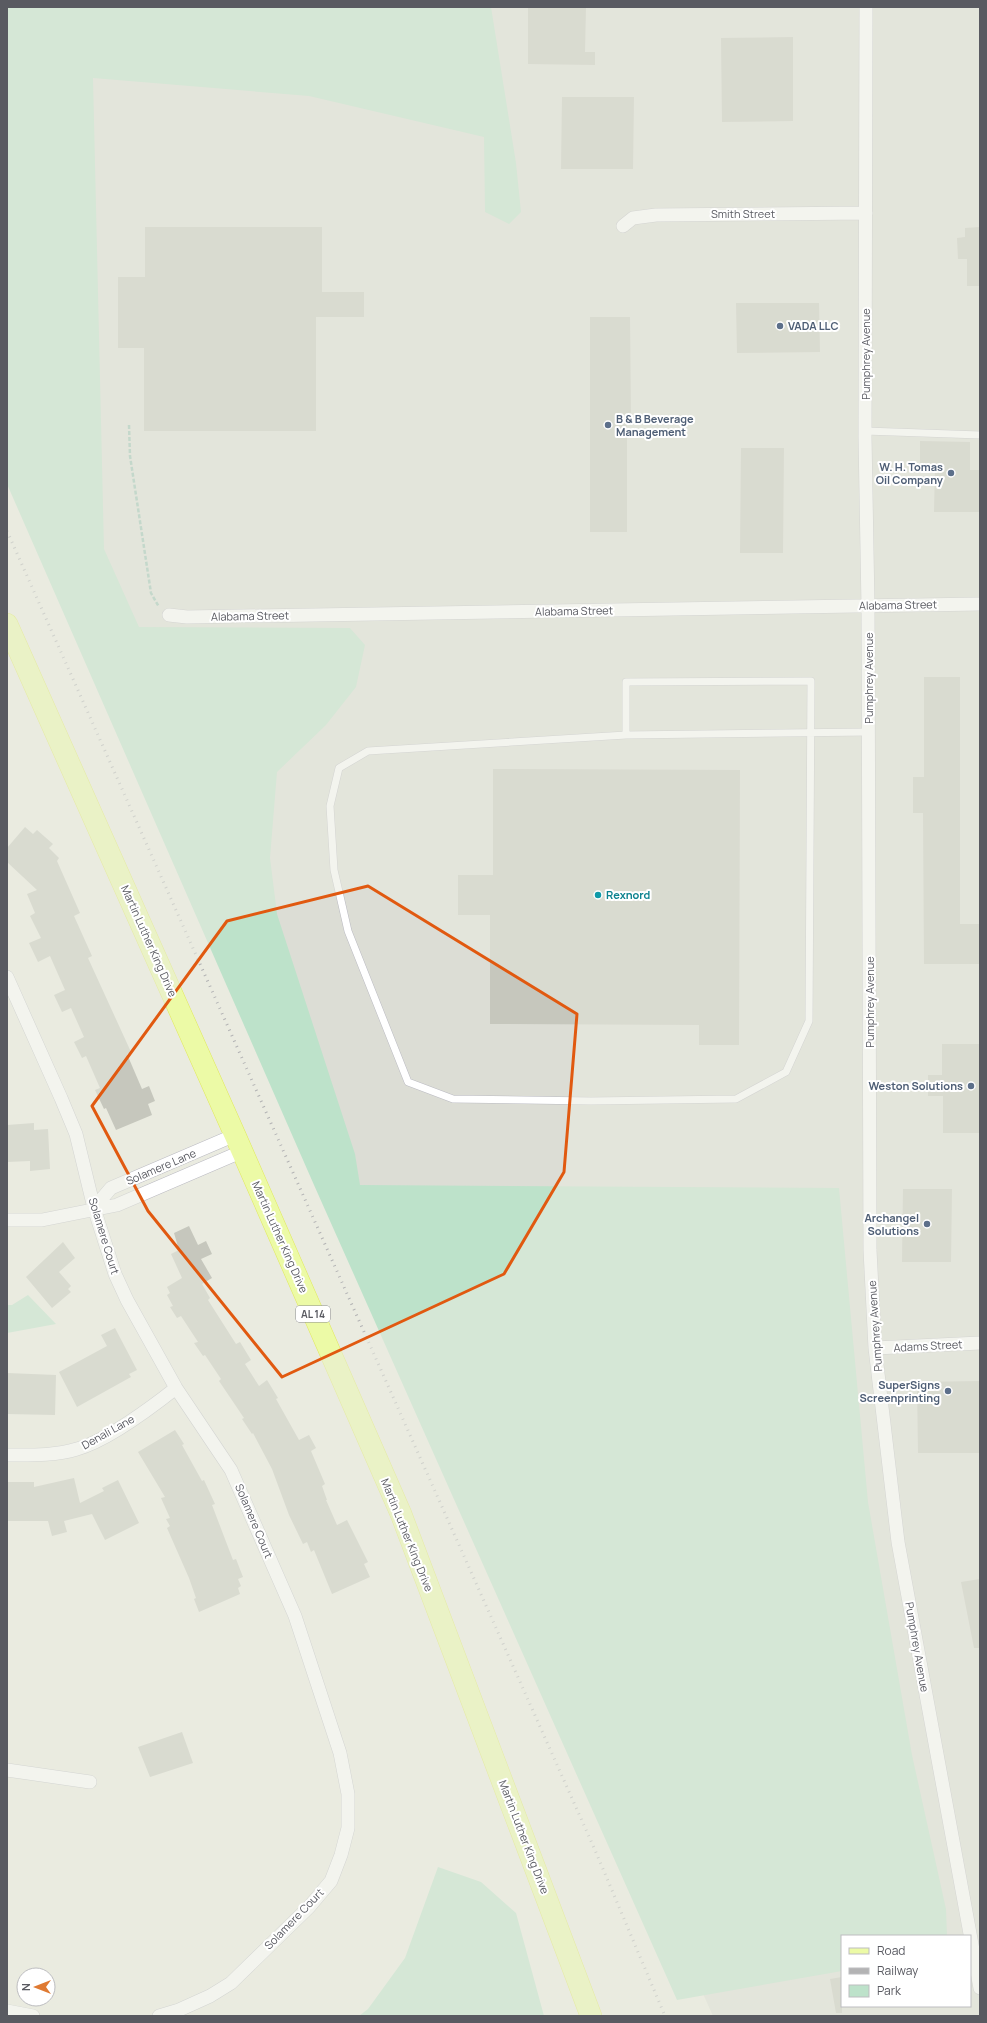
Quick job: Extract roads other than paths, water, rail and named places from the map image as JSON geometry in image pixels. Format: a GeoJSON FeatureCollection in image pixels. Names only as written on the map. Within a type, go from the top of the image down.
{"type":"FeatureCollection","features":[{"type":"Feature","properties":{"kind":"main road","name":"Martin Luther King Drive"},"geometry":{"type":"LineString","coordinates":[[7,624],[239,1143],[401,1514],[591,2016]]}},
{"type":"Feature","properties":{"kind":"street","name":"Pumphrey Avenue"},"geometry":{"type":"LineString","coordinates":[[866,7],[865,432],[869,732],[870,1242],[875,1348],[898,1542],[970,1935]]}},
{"type":"Feature","properties":{"kind":"street","name":"Smith Street"},"geometry":{"type":"LineString","coordinates":[[623,226],[633,218],[656,215],[866,213]]}},
{"type":"Feature","properties":{"kind":"street","name":"Alabama Street"},"geometry":{"type":"LineString","coordinates":[[169,615],[187,617],[735,606],[980,604]]}},
{"type":"Feature","properties":{"kind":"street","name":"Solamere Court"},"geometry":{"type":"LineString","coordinates":[[7,977],[76,1134],[94,1208],[114,1274],[176,1388],[196,1415],[231,1470],[295,1616],[340,1753],[348,1794],[348,1828],[341,1855],[331,1881],[309,1907],[231,1982],[191,2004],[159,2016]]}},
{"type":"Feature","properties":{"kind":"street","name":"Solamere Lane"},"geometry":{"type":"LineString","coordinates":[[94,1208],[111,1188],[239,1143]]}},
{"type":"Feature","properties":{"kind":"street","name":"Solamere Lane"},"geometry":{"type":"LineString","coordinates":[[7,1220],[42,1220],[94,1208],[117,1205],[239,1143]]}},
{"type":"Feature","properties":{"kind":"street","name":"Adams Street"},"geometry":{"type":"LineString","coordinates":[[875,1348],[980,1343]]}},
{"type":"Feature","properties":{"kind":"street","name":"Denali Lane"},"geometry":{"type":"LineString","coordinates":[[7,1455],[50,1454],[78,1449],[100,1439],[149,1409],[176,1388]]}},
{"type":"Feature","properties":{"kind":"street"},"geometry":{"type":"LineString","coordinates":[[7,1770],[90,1782]]}},
{"type":"Feature","properties":{"kind":"street","name":"Pumphrey Avenue"},"geometry":{"type":"LineString","coordinates":[[971,1939],[980,1988]]}},
{"type":"Feature","properties":{"kind":"street"},"geometry":{"type":"LineString","coordinates":[[7,2011],[33,2016]]}},
{"type":"Feature","properties":{"kind":"lane"},"geometry":{"type":"LineString","coordinates":[[865,432],[980,435]]}},
{"type":"Feature","properties":{"kind":"lane"},"geometry":{"type":"LineString","coordinates":[[626,735],[626,682],[811,681],[810,731],[809,1021],[786,1072],[736,1099],[591,1101],[453,1099],[408,1082],[348,931],[334,870],[330,806],[339,768],[368,751],[626,735],[810,731],[869,732]]}},
{"type":"Feature","properties":{"kind":"railway"},"geometry":{"type":"LineString","coordinates":[[7,531],[595,1850],[665,2016]]}},
{"type":"Feature","properties":{"kind":"place","name":"VADA LLC"},"geometry":{"type":"Point","coordinates":[780,326]}},
{"type":"Feature","properties":{"kind":"place","name":"B & B Beverage Management"},"geometry":{"type":"Point","coordinates":[608,425]}},
{"type":"Feature","properties":{"kind":"place","name":"W. H. Tomas Oil Company"},"geometry":{"type":"Point","coordinates":[951,473]}},
{"type":"Feature","properties":{"kind":"place","name":"Rexnord"},"geometry":{"type":"Point","coordinates":[598,895]}},
{"type":"Feature","properties":{"kind":"place","name":"Weston Solutions"},"geometry":{"type":"Point","coordinates":[971,1086]}},
{"type":"Feature","properties":{"kind":"place","name":"Archangel Solutions"},"geometry":{"type":"Point","coordinates":[927,1224]}},
{"type":"Feature","properties":{"kind":"place","name":"SuperSigns Screenprinting"},"geometry":{"type":"Point","coordinates":[948,1391]}}]}
